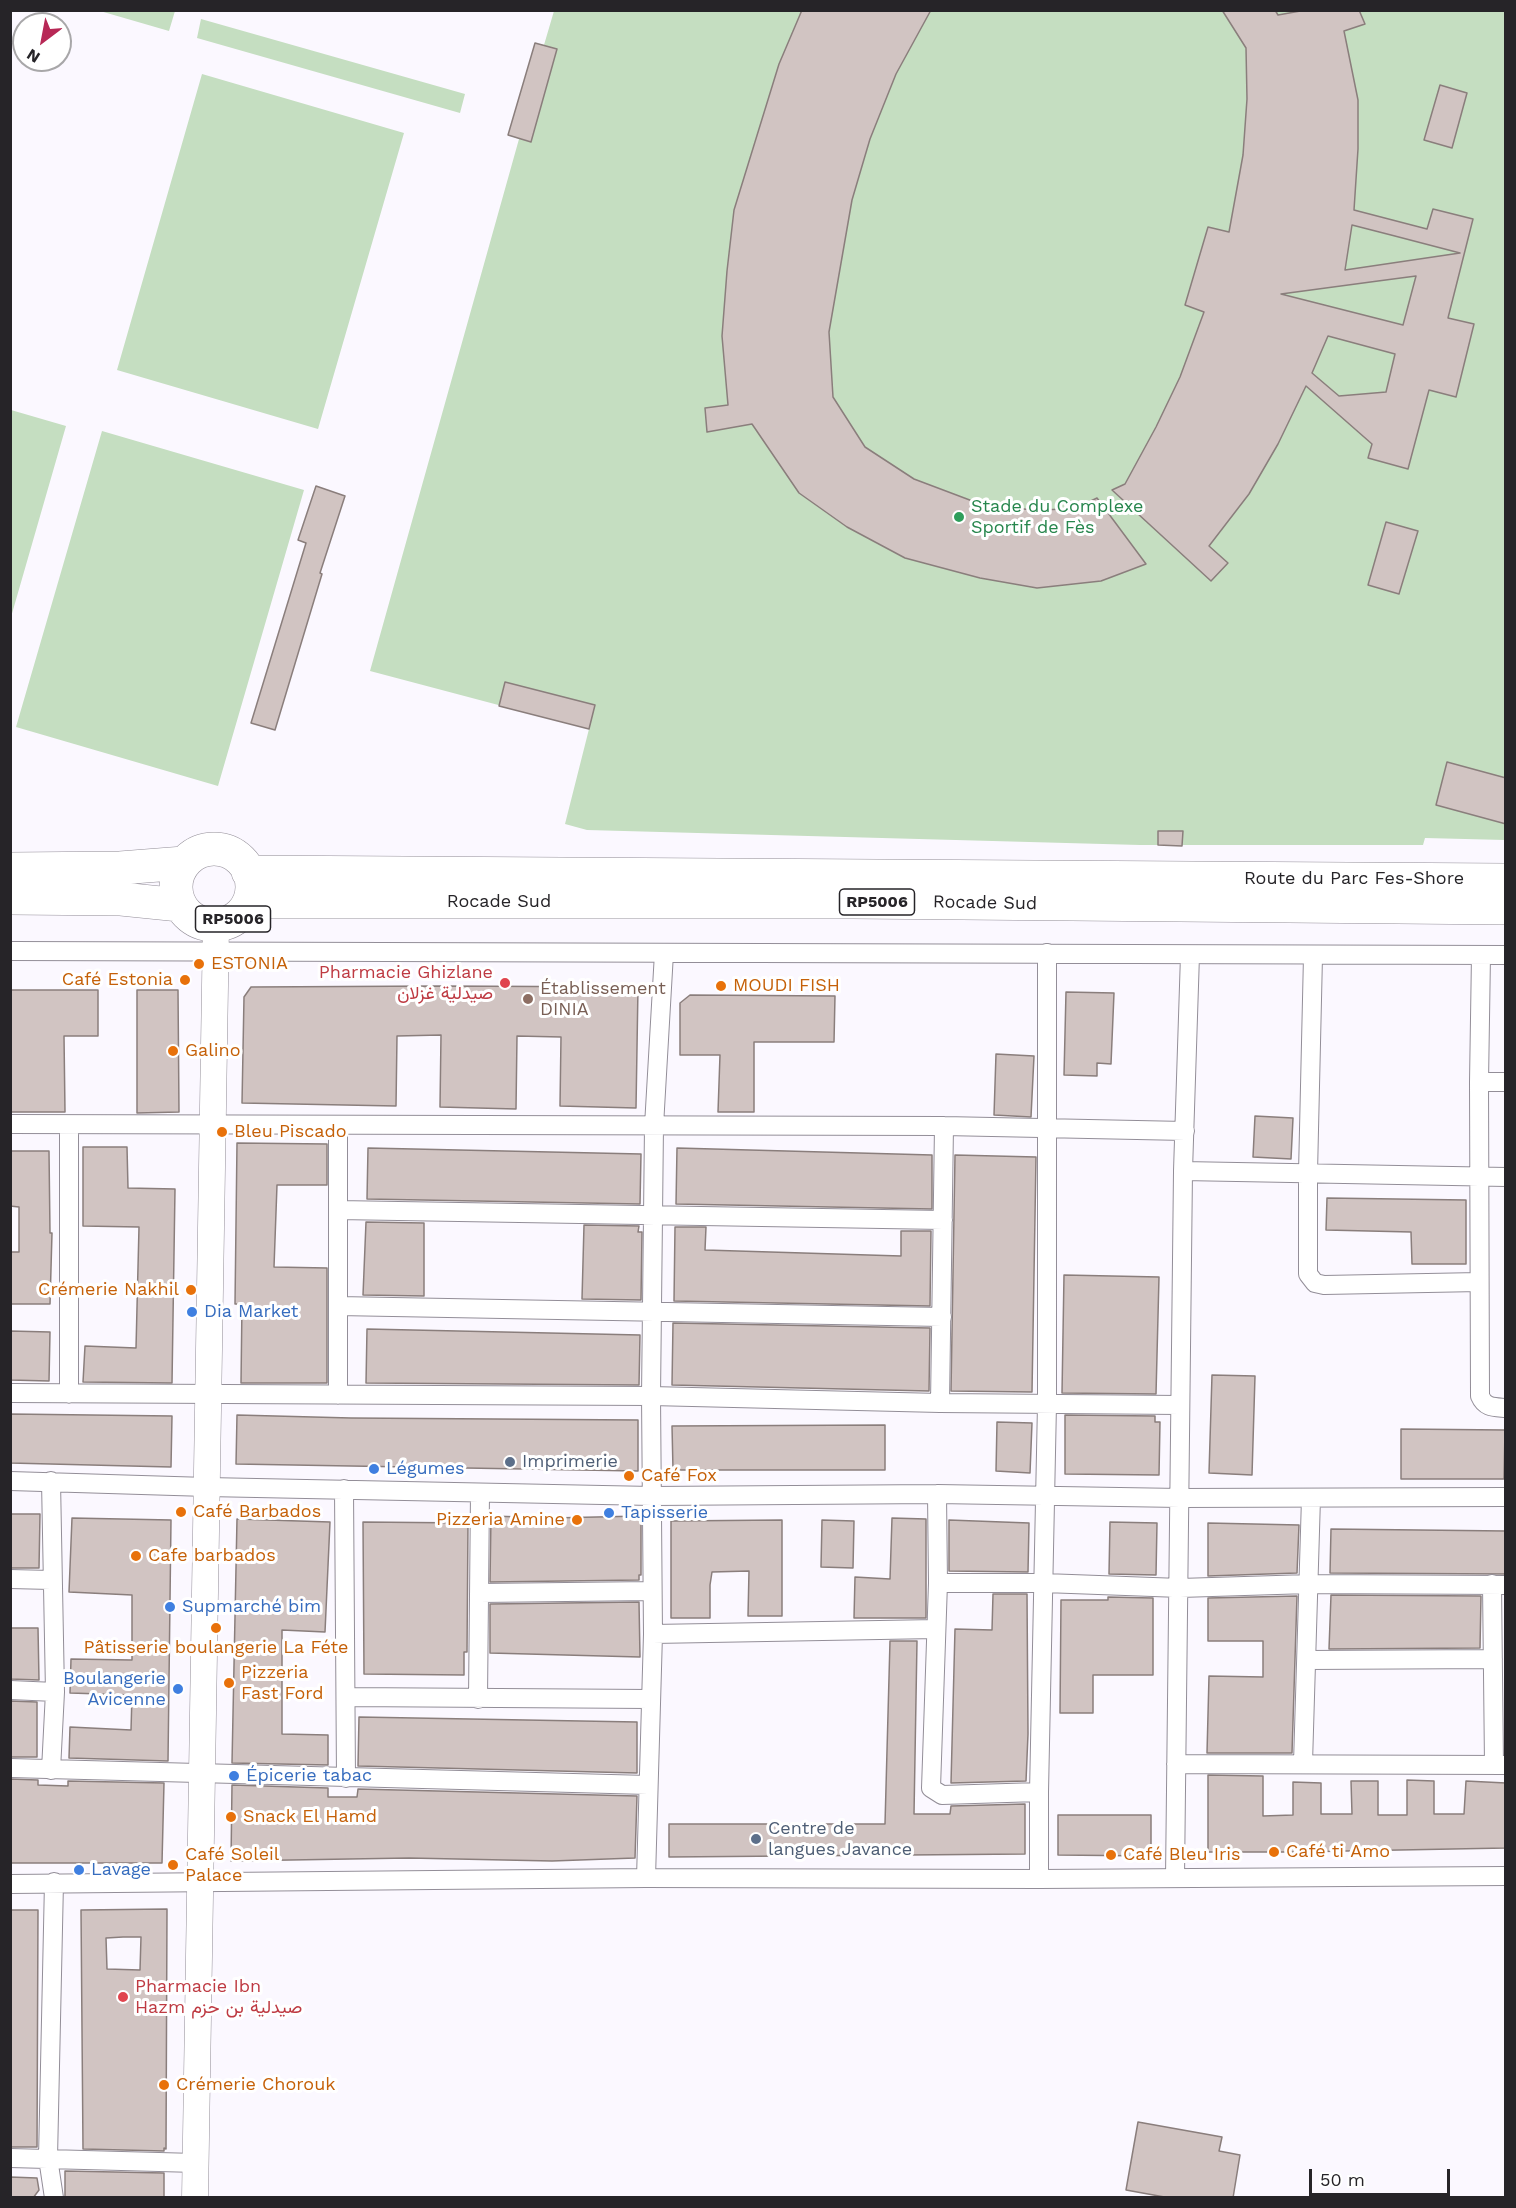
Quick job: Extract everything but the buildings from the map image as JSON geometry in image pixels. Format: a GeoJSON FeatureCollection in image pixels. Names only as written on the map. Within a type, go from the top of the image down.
{"type":"FeatureCollection","features":[{"type":"Feature","properties":{"kind":"highway"},"geometry":{"type":"LineString","coordinates":[[10,869],[120,868],[184,863],[194,855],[207,850],[219,850],[242,861],[248,887]]}},
{"type":"Feature","properties":{"kind":"highway","name":"RP5006"},"geometry":{"type":"LineString","coordinates":[[184,863],[177,877],[176,891],[180,905],[216,938],[236,918],[248,887]]}},
{"type":"Feature","properties":{"kind":"highway","name":"Rocade Sud"},"geometry":{"type":"LineString","coordinates":[[248,887],[1203,878]]}},
{"type":"Feature","properties":{"kind":"highway","name":"Route du Parc Fes-Shore"},"geometry":{"type":"LineString","coordinates":[[1203,878],[1506,880]]}},
{"type":"Feature","properties":{"kind":"highway","name":"Rocade Sud"},"geometry":{"type":"LineString","coordinates":[[248,887],[853,902],[1506,908]]}},
{"type":"Feature","properties":{"kind":"highway","name":"RP5006"},"geometry":{"type":"LineString","coordinates":[[10,898],[121,899],[180,905]]}},
{"type":"Feature","properties":{"kind":"street"},"geometry":{"type":"LineString","coordinates":[[195,2198],[216,938]]}},
{"type":"Feature","properties":{"kind":"street"},"geometry":{"type":"LineString","coordinates":[[10,951],[216,938],[291,953],[1506,955]]}},
{"type":"Feature","properties":{"kind":"street"},"geometry":{"type":"LineString","coordinates":[[646,1878],[652,1634],[652,1215],[654,1126],[664,953]]}},
{"type":"Feature","properties":{"kind":"street"},"geometry":{"type":"LineString","coordinates":[[1039,1879],[1047,1404],[1047,953]]}},
{"type":"Feature","properties":{"kind":"street"},"geometry":{"type":"LineString","coordinates":[[1175,1878],[1183,1171],[1190,955]]}},
{"type":"Feature","properties":{"kind":"street"},"geometry":{"type":"LineString","coordinates":[[1481,955],[1480,1396],[1483,1402],[1490,1407],[1506,1408]]}},
{"type":"Feature","properties":{"kind":"street"},"geometry":{"type":"LineString","coordinates":[[1313,956],[1308,1274],[1316,1283],[1324,1285],[1479,1282]]}},
{"type":"Feature","properties":{"kind":"street"},"geometry":{"type":"LineString","coordinates":[[1479,1082],[1506,1082]]}},
{"type":"Feature","properties":{"kind":"street"},"geometry":{"type":"LineString","coordinates":[[10,1124],[945,1126],[1185,1131]]}},
{"type":"Feature","properties":{"kind":"street"},"geometry":{"type":"LineString","coordinates":[[69,1125],[69,1394]]}},
{"type":"Feature","properties":{"kind":"street"},"geometry":{"type":"LineString","coordinates":[[338,1125],[338,1395]]}},
{"type":"Feature","properties":{"kind":"street"},"geometry":{"type":"LineString","coordinates":[[940,1403],[945,1126]]}},
{"type":"Feature","properties":{"kind":"street"},"geometry":{"type":"LineString","coordinates":[[1183,1171],[1506,1177]]}},
{"type":"Feature","properties":{"kind":"street"},"geometry":{"type":"LineString","coordinates":[[338,1210],[943,1220]]}},
{"type":"Feature","properties":{"kind":"street"},"geometry":{"type":"LineString","coordinates":[[338,1306],[942,1317]]}},
{"type":"Feature","properties":{"kind":"street"},"geometry":{"type":"LineString","coordinates":[[10,1393],[651,1396],[940,1403],[1180,1405]]}},
{"type":"Feature","properties":{"kind":"street"},"geometry":{"type":"LineString","coordinates":[[10,1480],[207,1487],[652,1496],[937,1494],[1180,1498],[1506,1497]]}},
{"type":"Feature","properties":{"kind":"street"},"geometry":{"type":"LineString","coordinates":[[51,1480],[51,1580],[55,1692],[51,1770]]}},
{"type":"Feature","properties":{"kind":"street"},"geometry":{"type":"LineString","coordinates":[[344,1489],[346,1778]]}},
{"type":"Feature","properties":{"kind":"street"},"geometry":{"type":"LineString","coordinates":[[478,1699],[480,1493]]}},
{"type":"Feature","properties":{"kind":"street"},"geometry":{"type":"LineString","coordinates":[[937,1494],[938,1583],[931,1788],[942,1795],[1039,1792]]}},
{"type":"Feature","properties":{"kind":"street"},"geometry":{"type":"LineString","coordinates":[[1303,1763],[1311,1498]]}},
{"type":"Feature","properties":{"kind":"street"},"geometry":{"type":"LineString","coordinates":[[10,1579],[51,1580]]}},
{"type":"Feature","properties":{"kind":"street"},"geometry":{"type":"LineString","coordinates":[[938,1583],[1044,1583],[1180,1588],[1309,1584],[1499,1585],[1493,1659],[1500,1765],[1176,1764]]}},
{"type":"Feature","properties":{"kind":"street"},"geometry":{"type":"LineString","coordinates":[[480,1593],[652,1591]]}},
{"type":"Feature","properties":{"kind":"street"},"geometry":{"type":"LineString","coordinates":[[652,1634],[936,1629]]}},
{"type":"Feature","properties":{"kind":"street"},"geometry":{"type":"LineString","coordinates":[[1307,1659],[1493,1659]]}},
{"type":"Feature","properties":{"kind":"street"},"geometry":{"type":"LineString","coordinates":[[10,1690],[55,1692]]}},
{"type":"Feature","properties":{"kind":"street"},"geometry":{"type":"LineString","coordinates":[[347,1697],[650,1699]]}},
{"type":"Feature","properties":{"kind":"street"},"geometry":{"type":"LineString","coordinates":[[10,1768],[648,1785]]}},
{"type":"Feature","properties":{"kind":"street"},"geometry":{"type":"LineString","coordinates":[[10,1884],[646,1878],[1039,1879],[1506,1876]]}},
{"type":"Feature","properties":{"kind":"street"},"geometry":{"type":"LineString","coordinates":[[51,2195],[48,2158],[54,1882]]}},
{"type":"Feature","properties":{"kind":"street"},"geometry":{"type":"LineString","coordinates":[[10,2158],[196,2163]]}},
{"type":"Feature","properties":{"kind":"green space"},"geometry":{"type":"Polygon","coordinates":[[[100,11],[175,11],[169,31],[100,11]]]}},
{"type":"Feature","properties":{"kind":"green space","name":"Stade du Complexe Sportif de Fès"},"geometry":{"type":"Polygon","coordinates":[[[554,11],[1505,11],[1505,840],[1425,838],[1423,845],[1140,845],[587,830],[565,824],[589,729],[370,671],[519,139],[508,135],[535,43],[544,45],[554,11]]]}},
{"type":"Feature","properties":{"kind":"green space"},"geometry":{"type":"Polygon","coordinates":[[[201,19],[465,94],[460,113],[197,38],[201,19]]]}},
{"type":"Feature","properties":{"kind":"green space"},"geometry":{"type":"Polygon","coordinates":[[[202,74],[404,133],[318,429],[117,370],[202,74]]]}},
{"type":"Feature","properties":{"kind":"green space"},"geometry":{"type":"Polygon","coordinates":[[[10,410],[66,426],[11,617],[10,410]]]}},
{"type":"Feature","properties":{"kind":"green space"},"geometry":{"type":"Polygon","coordinates":[[[102,431],[304,490],[218,786],[16,727],[102,431]]]}},
{"type":"Feature","properties":{"kind":"place","name":"Stade du Complexe Sportif de Fès"},"geometry":{"type":"Point","coordinates":[959,517]}},
{"type":"Feature","properties":{"kind":"place","name":"ESTONIA"},"geometry":{"type":"Point","coordinates":[199,964]}},
{"type":"Feature","properties":{"kind":"place","name":"Café Estonia"},"geometry":{"type":"Point","coordinates":[185,980]}},
{"type":"Feature","properties":{"kind":"place","name":"Pharmacie Ghizlane صيدلية غزلان"},"geometry":{"type":"Point","coordinates":[505,983]}},
{"type":"Feature","properties":{"kind":"place","name":"MOUDI FISH"},"geometry":{"type":"Point","coordinates":[721,986]}},
{"type":"Feature","properties":{"kind":"place","name":"Établissement DINIA"},"geometry":{"type":"Point","coordinates":[528,999]}},
{"type":"Feature","properties":{"kind":"place","name":"Galino"},"geometry":{"type":"Point","coordinates":[173,1051]}},
{"type":"Feature","properties":{"kind":"place","name":"Bleu Piscado"},"geometry":{"type":"Point","coordinates":[222,1132]}},
{"type":"Feature","properties":{"kind":"place","name":"Crémerie Nakhil"},"geometry":{"type":"Point","coordinates":[191,1290]}},
{"type":"Feature","properties":{"kind":"place","name":"Dia Market"},"geometry":{"type":"Point","coordinates":[192,1312]}},
{"type":"Feature","properties":{"kind":"place","name":"Imprimerie"},"geometry":{"type":"Point","coordinates":[510,1462]}},
{"type":"Feature","properties":{"kind":"place","name":"Légumes"},"geometry":{"type":"Point","coordinates":[374,1469]}},
{"type":"Feature","properties":{"kind":"place","name":"Café Fox"},"geometry":{"type":"Point","coordinates":[629,1476]}},
{"type":"Feature","properties":{"kind":"place","name":"Café Barbados"},"geometry":{"type":"Point","coordinates":[181,1512]}},
{"type":"Feature","properties":{"kind":"place","name":"Tapisserie"},"geometry":{"type":"Point","coordinates":[609,1513]}},
{"type":"Feature","properties":{"kind":"place","name":"Pizzeria Amine"},"geometry":{"type":"Point","coordinates":[577,1520]}},
{"type":"Feature","properties":{"kind":"place","name":"Cafe barbados"},"geometry":{"type":"Point","coordinates":[136,1556]}},
{"type":"Feature","properties":{"kind":"place","name":"Supmarché bim"},"geometry":{"type":"Point","coordinates":[170,1607]}},
{"type":"Feature","properties":{"kind":"place","name":"Pâtisserie boulangerie La Féte"},"geometry":{"type":"Point","coordinates":[216,1628]}},
{"type":"Feature","properties":{"kind":"place","name":"Pizzeria Fast Ford"},"geometry":{"type":"Point","coordinates":[229,1683]}},
{"type":"Feature","properties":{"kind":"place","name":"Boulangerie Avicenne"},"geometry":{"type":"Point","coordinates":[178,1689]}},
{"type":"Feature","properties":{"kind":"place","name":"Épicerie tabac"},"geometry":{"type":"Point","coordinates":[234,1776]}},
{"type":"Feature","properties":{"kind":"place","name":"Snack El Hamd"},"geometry":{"type":"Point","coordinates":[231,1817]}},
{"type":"Feature","properties":{"kind":"place","name":"Centre de langues Javance"},"geometry":{"type":"Point","coordinates":[756,1839]}},
{"type":"Feature","properties":{"kind":"place","name":"Café ti Amo"},"geometry":{"type":"Point","coordinates":[1274,1852]}},
{"type":"Feature","properties":{"kind":"place","name":"Café Bleu Iris"},"geometry":{"type":"Point","coordinates":[1111,1855]}},
{"type":"Feature","properties":{"kind":"place","name":"Café Soleil Palace"},"geometry":{"type":"Point","coordinates":[173,1865]}},
{"type":"Feature","properties":{"kind":"place","name":"Lavage"},"geometry":{"type":"Point","coordinates":[79,1870]}},
{"type":"Feature","properties":{"kind":"place","name":"Pharmacie Ibn Hazm صيدلية بن حزم"},"geometry":{"type":"Point","coordinates":[123,1997]}},
{"type":"Feature","properties":{"kind":"place","name":"Crémerie Chorouk"},"geometry":{"type":"Point","coordinates":[164,2085]}}]}
